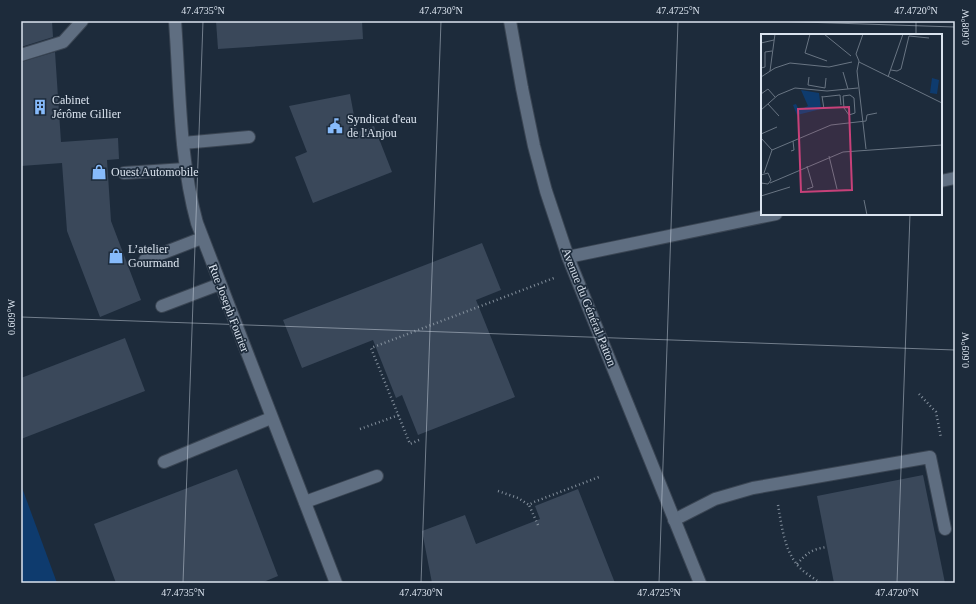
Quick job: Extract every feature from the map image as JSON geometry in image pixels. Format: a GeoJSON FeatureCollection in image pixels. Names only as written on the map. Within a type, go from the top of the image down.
{"type":"FeatureCollection","features":[{"type":"Feature","properties":{"kind":"street"},"geometry":{"type":"LineString","coordinates":[[21,55],[63,42],[82,21]]}},
{"type":"Feature","properties":{"kind":"street","name":"Rue Joseph Fourier"},"geometry":{"type":"LineString","coordinates":[[176,21],[185,169],[190,200],[202,238],[336,583]]}},
{"type":"Feature","properties":{"kind":"street","name":"Avenue du Général Patton"},"geometry":{"type":"LineString","coordinates":[[510,21],[534,146],[546,191],[568,257],[700,583]]}},
{"type":"Feature","properties":{"kind":"street"},"geometry":{"type":"LineString","coordinates":[[183,143],[249,138]]}},
{"type":"Feature","properties":{"kind":"street"},"geometry":{"type":"LineString","coordinates":[[124,173],[185,169]]}},
{"type":"Feature","properties":{"kind":"street"},"geometry":{"type":"LineString","coordinates":[[942,181],[955,178]]}},
{"type":"Feature","properties":{"kind":"street"},"geometry":{"type":"LineString","coordinates":[[568,257],[771,215]]}},
{"type":"Feature","properties":{"kind":"street"},"geometry":{"type":"LineString","coordinates":[[145,260],[202,238]]}},
{"type":"Feature","properties":{"kind":"street"},"geometry":{"type":"LineString","coordinates":[[162,306],[220,284]]}},
{"type":"Feature","properties":{"kind":"street"},"geometry":{"type":"LineString","coordinates":[[164,462],[271,418]]}},
{"type":"Feature","properties":{"kind":"street"},"geometry":{"type":"LineString","coordinates":[[674,520],[715,499],[753,488],[930,457],[945,529]]}},
{"type":"Feature","properties":{"kind":"street"},"geometry":{"type":"LineString","coordinates":[[305,502],[377,476]]}},
{"type":"Feature","properties":{"kind":"path"},"geometry":{"type":"LineString","coordinates":[[419,440],[410,444],[371,348],[558,276]]}},
{"type":"Feature","properties":{"kind":"path"},"geometry":{"type":"LineString","coordinates":[[919,394],[936,412]]}},
{"type":"Feature","properties":{"kind":"path"},"geometry":{"type":"LineString","coordinates":[[360,429],[399,415]]}},
{"type":"Feature","properties":{"kind":"path"},"geometry":{"type":"LineString","coordinates":[[529,505],[599,477]]}},
{"type":"Feature","properties":{"kind":"path"},"geometry":{"type":"LineString","coordinates":[[498,490],[518,498],[529,505],[538,524]]}},
{"type":"Feature","properties":{"kind":"path"},"geometry":{"type":"LineString","coordinates":[[778,504],[786,545],[791,555],[800,568],[820,583]]}},
{"type":"Feature","properties":{"kind":"path"},"geometry":{"type":"LineString","coordinates":[[797,564],[805,555],[813,550],[827,546]]}},
{"type":"Feature","properties":{"kind":"shaded area"},"geometry":{"type":"Polygon","coordinates":[[[21,485],[57,583],[21,583],[21,485]]]}},
{"type":"Feature","properties":{"kind":"building"},"geometry":{"type":"Polygon","coordinates":[[[21,21],[52,21],[53,37],[21,47],[21,21]]]}},
{"type":"Feature","properties":{"kind":"building"},"geometry":{"type":"Polygon","coordinates":[[[216,21],[362,21],[363,39],[218,49],[216,21]]]}},
{"type":"Feature","properties":{"kind":"building"},"geometry":{"type":"Polygon","coordinates":[[[55,52],[61,142],[118,138],[119,159],[107,160],[111,221],[141,300],[100,317],[67,231],[62,163],[21,166],[21,62],[55,52]]]}},
{"type":"Feature","properties":{"kind":"building"},"geometry":{"type":"Polygon","coordinates":[[[350,94],[357,132],[374,126],[392,172],[313,203],[295,157],[307,152],[289,106],[350,94]]]}},
{"type":"Feature","properties":{"kind":"building"},"geometry":{"type":"Polygon","coordinates":[[[482,243],[501,290],[476,300],[515,397],[418,435],[402,395],[396,398],[373,340],[302,368],[283,320],[482,243]]]}},
{"type":"Feature","properties":{"kind":"building"},"geometry":{"type":"Polygon","coordinates":[[[125,338],[145,391],[21,439],[21,378],[125,338]]]}},
{"type":"Feature","properties":{"kind":"building"},"geometry":{"type":"Polygon","coordinates":[[[237,469],[278,576],[261,583],[116,583],[94,524],[237,469]]]}},
{"type":"Feature","properties":{"kind":"building"},"geometry":{"type":"Polygon","coordinates":[[[923,475],[945,583],[834,583],[817,496],[923,475]]]}},
{"type":"Feature","properties":{"kind":"building"},"geometry":{"type":"Polygon","coordinates":[[[578,489],[615,583],[432,583],[422,531],[465,515],[476,544],[540,519],[535,506],[578,489]]]}},
{"type":"Feature","properties":{"kind":"place","name":"Cabinet Jérôme Gillier"},"geometry":{"type":"Point","coordinates":[40,107]}},
{"type":"Feature","properties":{"kind":"place","name":"Syndicat d'eau de l'Anjou"},"geometry":{"type":"Point","coordinates":[335,126]}},
{"type":"Feature","properties":{"kind":"place","name":"Ouest Automobile"},"geometry":{"type":"Point","coordinates":[99,172]}},
{"type":"Feature","properties":{"kind":"place","name":"L’atelier Gourmand"},"geometry":{"type":"Point","coordinates":[116,256]}}]}
